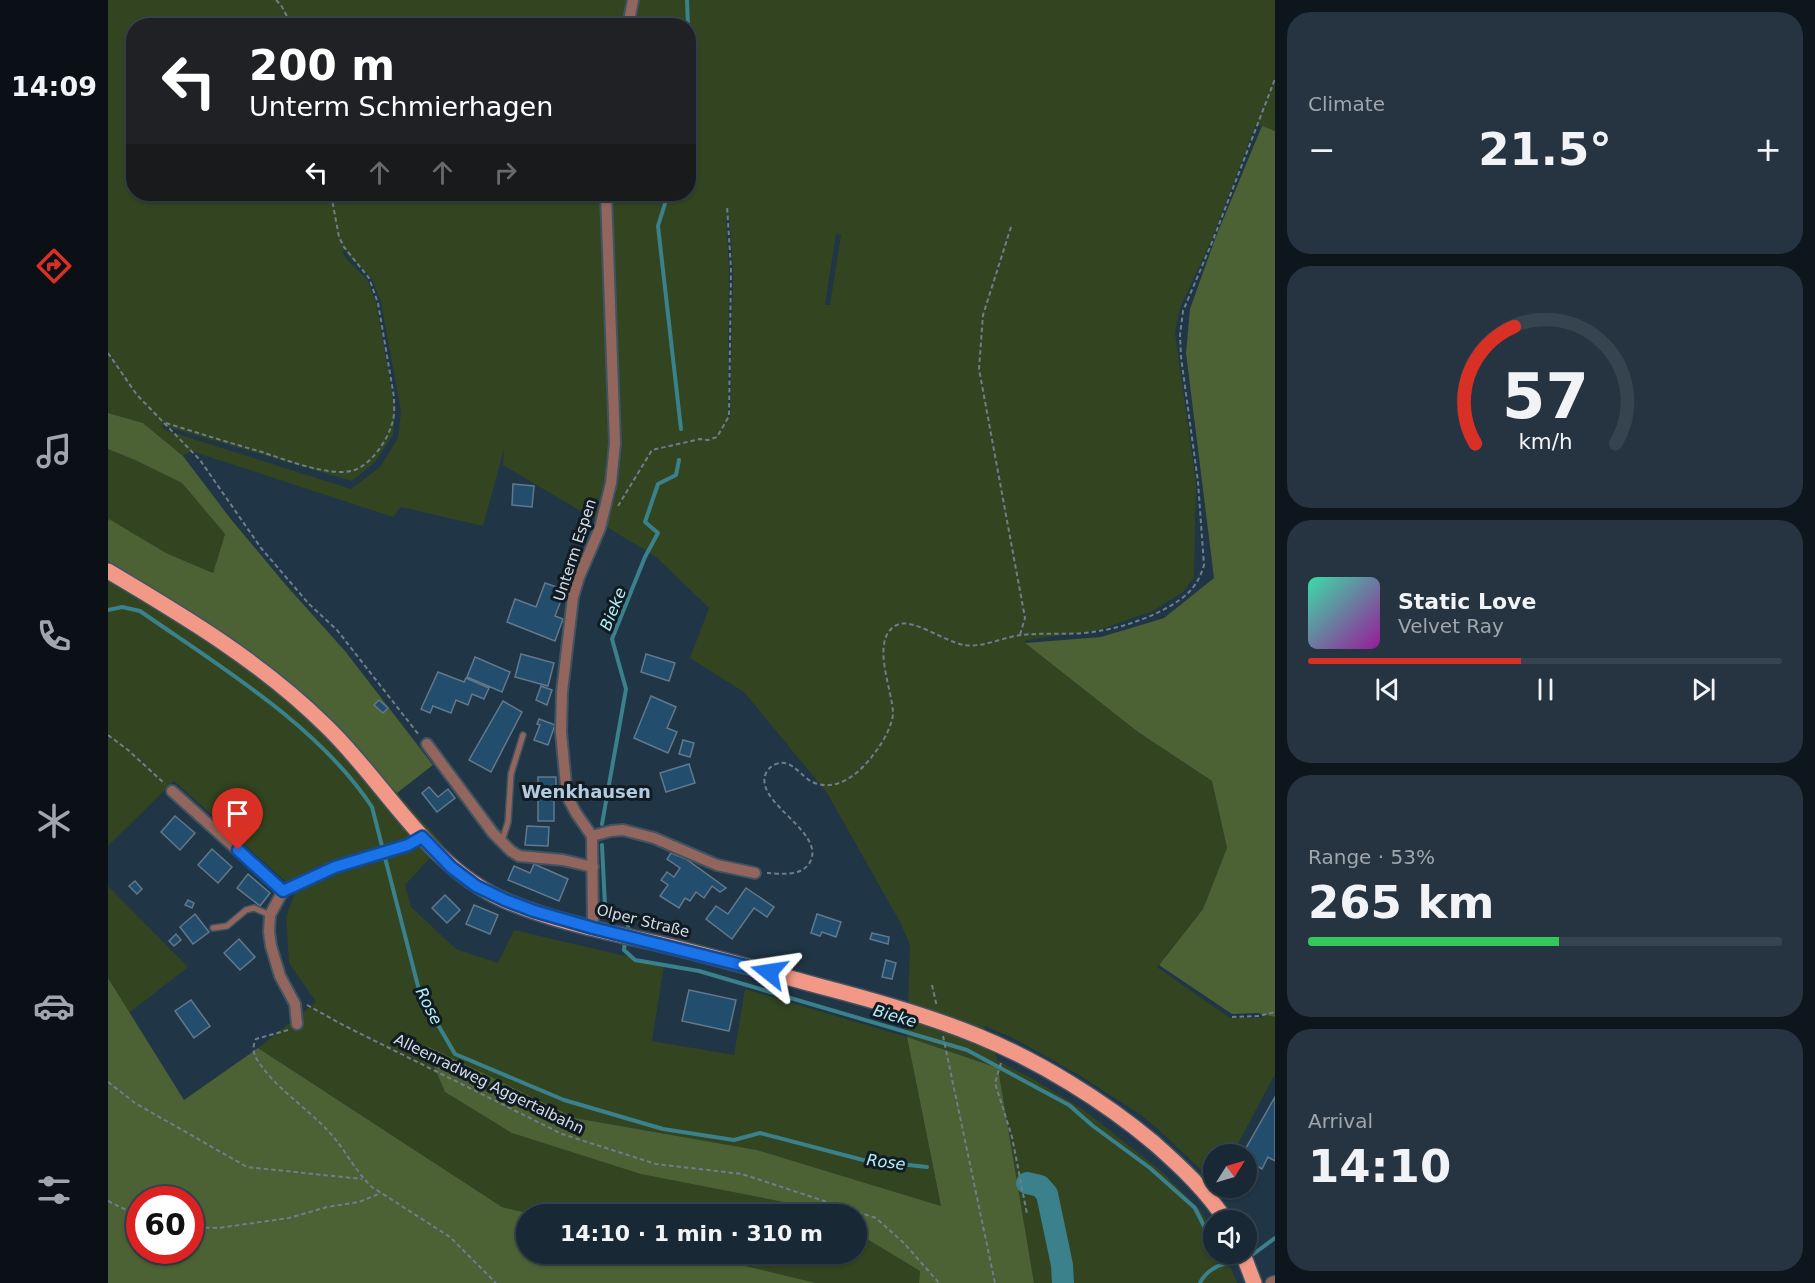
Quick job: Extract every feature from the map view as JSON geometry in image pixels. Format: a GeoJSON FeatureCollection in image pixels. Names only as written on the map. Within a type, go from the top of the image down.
{"type":"FeatureCollection","features":[{"type":"Feature","properties":{"kind":"main road","name":"Olper Straße"},"geometry":{"type":"LineString","coordinates":[[108,571],[176,611],[235,650],[284,688],[326,725],[422,837],[451,867],[476,886],[534,911],[875,1001],[978,1036],[1039,1066],[1126,1120],[1172,1158],[1202,1188],[1219,1210]]}},
{"type":"Feature","properties":{"kind":"main road"},"geometry":{"type":"LineString","coordinates":[[1247,1264],[1254,1283]]}},
{"type":"Feature","properties":{"kind":"street"},"geometry":{"type":"LineString","coordinates":[[630,18],[633,0]]}},
{"type":"Feature","properties":{"kind":"street","name":"Unterm Espen"},"geometry":{"type":"LineString","coordinates":[[592,836],[567,796],[561,732],[562,692],[573,597],[600,528],[611,483],[615,443],[606,201]]}},
{"type":"Feature","properties":{"kind":"street"},"geometry":{"type":"LineString","coordinates":[[427,744],[502,843],[519,856],[563,860],[593,867]]}},
{"type":"Feature","properties":{"kind":"street"},"geometry":{"type":"LineString","coordinates":[[172,791],[283,891]]}},
{"type":"Feature","properties":{"kind":"street"},"geometry":{"type":"LineString","coordinates":[[593,928],[592,836],[611,831],[623,831],[654,838],[717,865],[755,873]]}},
{"type":"Feature","properties":{"kind":"street"},"geometry":{"type":"LineString","coordinates":[[297,1024],[297,1012],[280,976],[269,932],[270,915],[283,891],[355,860],[397,849],[422,837]]}},
{"type":"Feature","properties":{"kind":"lane"},"geometry":{"type":"LineString","coordinates":[[502,843],[508,822],[511,774],[523,735]]}},
{"type":"Feature","properties":{"kind":"lane"},"geometry":{"type":"LineString","coordinates":[[213,928],[227,926],[246,910],[254,908],[270,915]]}},
{"type":"Feature","properties":{"kind":"path"},"geometry":{"type":"LineString","coordinates":[[276,0],[288,18]]}},
{"type":"Feature","properties":{"kind":"path"},"geometry":{"type":"LineString","coordinates":[[755,873],[789,874],[800,871],[807,867],[813,852],[802,831],[769,794],[764,777],[768,769],[774,764],[784,762],[791,765],[806,779],[828,786],[853,776],[866,765],[880,745],[893,717],[883,647],[889,630],[896,625],[904,622],[919,626],[942,638],[967,646],[1020,635],[1097,632],[1123,626],[1175,603],[1190,592],[1201,577],[1204,565],[1198,482],[1181,357],[1180,335],[1183,311],[1275,79]]}},
{"type":"Feature","properties":{"kind":"path"},"geometry":{"type":"LineString","coordinates":[[165,422],[304,465],[340,472],[362,467],[377,451],[393,422],[394,411],[394,397],[378,303],[369,278],[344,247],[339,237],[332,201]]}},
{"type":"Feature","properties":{"kind":"path"},"geometry":{"type":"LineString","coordinates":[[600,528],[614,514],[652,450],[717,437],[729,416],[731,269],[727,206]]}},
{"type":"Feature","properties":{"kind":"path"},"geometry":{"type":"LineString","coordinates":[[1011,227],[983,315],[979,369],[1025,618],[1020,635]]}},
{"type":"Feature","properties":{"kind":"path"},"geometry":{"type":"LineString","coordinates":[[108,353],[137,394],[200,460],[261,548],[309,604],[337,630],[427,744]]}},
{"type":"Feature","properties":{"kind":"path"},"geometry":{"type":"LineString","coordinates":[[108,735],[128,750],[172,791]]}},
{"type":"Feature","properties":{"kind":"path","name":"Alleenradweg Aggertalbahn"},"geometry":{"type":"LineString","coordinates":[[291,996],[343,1025],[562,1134],[656,1164],[742,1174],[876,1218],[904,1243],[939,1283]]}},
{"type":"Feature","properties":{"kind":"path"},"geometry":{"type":"LineString","coordinates":[[1232,1017],[1260,1016],[1275,1012]]}},
{"type":"Feature","properties":{"kind":"path"},"geometry":{"type":"LineString","coordinates":[[297,1024],[293,1028],[256,1039],[254,1054],[272,1079],[335,1139],[364,1179],[381,1193],[450,1237],[496,1283]]}},
{"type":"Feature","properties":{"kind":"path"},"geometry":{"type":"LineString","coordinates":[[1003,1057],[995,1083],[1012,1137],[1027,1214]]}},
{"type":"Feature","properties":{"kind":"path"},"geometry":{"type":"LineString","coordinates":[[108,1082],[135,1103],[247,1167],[364,1179]]}},
{"type":"Feature","properties":{"kind":"path"},"geometry":{"type":"LineString","coordinates":[[953,1082],[995,1283]]}},
{"type":"Feature","properties":{"kind":"path"},"geometry":{"type":"LineString","coordinates":[[204,1228],[218,1228],[289,1218],[358,1202],[381,1193]]}},
{"type":"Feature","properties":{"kind":"path"},"geometry":{"type":"LineString","coordinates":[[108,1202],[126,1210]]}},
{"type":"Feature","properties":{"kind":"green space"},"geometry":{"type":"Polygon","coordinates":[[[108,0],[629,0],[625,18],[126,18],[126,201],[602,201],[609,489],[599,522],[503,465],[504,449],[483,526],[401,507],[393,517],[191,451],[183,456],[143,423],[108,413],[108,0]],[[345,250],[342,251],[346,259],[367,279],[376,302],[395,409],[393,435],[375,462],[352,481],[161,425],[165,430],[351,489],[380,467],[398,438],[401,411],[381,303],[371,277],[349,257],[345,250]]]}},
{"type":"Feature","properties":{"kind":"green space"},"geometry":{"type":"Polygon","coordinates":[[[636,0],[1275,0],[1275,131],[1256,124],[1212,239],[1180,308],[1175,333],[1196,482],[1194,578],[1183,592],[1153,611],[1099,630],[1026,640],[1025,643],[1138,732],[1212,781],[1227,848],[1203,909],[1157,967],[1230,1018],[1260,1018],[1267,1015],[1275,1017],[1275,1074],[1238,1144],[1203,1144],[1203,1172],[1141,1115],[1079,1075],[1011,1037],[984,1026],[998,1061],[1084,1110],[1161,1171],[1199,1209],[1203,1215],[1203,1264],[1229,1264],[1237,1283],[1034,1283],[998,1068],[907,1037],[910,945],[900,922],[827,793],[744,692],[690,658],[709,608],[655,556],[605,526],[616,494],[618,480],[609,201],[696,201],[696,18],[632,18],[636,0]],[[726,216],[729,268],[728,416],[730,417],[733,269],[729,217],[726,216]],[[836,234],[825,305],[830,305],[841,235],[836,234]]]}},
{"type":"Feature","properties":{"kind":"green space"},"geometry":{"type":"Polygon","coordinates":[[[1262,126],[1275,131],[1275,1017],[1258,1013],[1232,1014],[1159,965],[1203,909],[1227,848],[1212,781],[1138,732],[1025,643],[1101,637],[1164,618],[1214,578],[1186,353],[1190,309],[1215,239],[1262,126]]]}},
{"type":"Feature","properties":{"kind":"green space"},"geometry":{"type":"Polygon","coordinates":[[[108,413],[143,423],[183,456],[230,518],[345,651],[433,765],[397,793],[287,680],[223,633],[108,561],[109,519],[166,553],[213,573],[225,534],[182,483],[108,449],[108,413]]]}},
{"type":"Feature","properties":{"kind":"green space"},"geometry":{"type":"Polygon","coordinates":[[[108,449],[182,483],[225,534],[213,573],[166,553],[110,520],[108,521],[108,449]]]}},
{"type":"Feature","properties":{"kind":"green space"},"geometry":{"type":"Polygon","coordinates":[[[108,561],[223,633],[287,680],[397,793],[443,844],[405,885],[411,907],[456,949],[498,963],[514,930],[664,965],[652,1041],[734,1055],[745,989],[907,1037],[941,1206],[757,1150],[575,1118],[426,1046],[445,1092],[802,1204],[516,1204],[516,1210],[502,1207],[258,1048],[316,1002],[289,963],[286,917],[296,891],[174,781],[108,846],[108,561]]]}},
{"type":"Feature","properties":{"kind":"green space"},"geometry":{"type":"Polygon","coordinates":[[[108,886],[188,967],[129,1013],[108,978],[108,886]]]}},
{"type":"Feature","properties":{"kind":"green space"},"geometry":{"type":"Polygon","coordinates":[[[108,978],[184,1100],[258,1048],[502,1207],[516,1210],[516,1264],[737,1264],[816,1283],[108,1283],[108,978]]]}},
{"type":"Feature","properties":{"kind":"green space"},"geometry":{"type":"Polygon","coordinates":[[[907,1037],[998,1068],[1034,1283],[919,1283],[920,1271],[867,1239],[867,1204],[795,1204],[641,1174],[512,1133],[445,1092],[425,1045],[575,1118],[757,1150],[941,1206],[907,1037]]]}},
{"type":"Feature","properties":{"kind":"green space"},"geometry":{"type":"Polygon","coordinates":[[[867,1239],[920,1271],[919,1283],[816,1283],[737,1264],[867,1264],[867,1239]]]}},
{"type":"Feature","properties":{"kind":"building"},"geometry":{"type":"Polygon","coordinates":[[[513,484],[534,486],[532,507],[512,505],[513,484]]]}},
{"type":"Feature","properties":{"kind":"building"},"geometry":{"type":"Polygon","coordinates":[[[545,583],[565,590],[555,616],[563,619],[555,641],[507,622],[515,599],[536,607],[545,583]]]}},
{"type":"Feature","properties":{"kind":"building"},"geometry":{"type":"Polygon","coordinates":[[[521,654],[554,663],[548,686],[515,677],[521,654]]]}},
{"type":"Feature","properties":{"kind":"building"},"geometry":{"type":"Polygon","coordinates":[[[646,654],[675,663],[669,681],[641,672],[646,654]]]}},
{"type":"Feature","properties":{"kind":"building"},"geometry":{"type":"Polygon","coordinates":[[[475,657],[510,672],[502,692],[467,677],[475,657]]]}},
{"type":"Feature","properties":{"kind":"building"},"geometry":{"type":"Polygon","coordinates":[[[438,672],[464,682],[466,678],[489,688],[484,699],[472,694],[468,705],[456,700],[451,713],[433,706],[430,713],[421,709],[438,672]]]}},
{"type":"Feature","properties":{"kind":"building"},"geometry":{"type":"Polygon","coordinates":[[[541,686],[552,690],[547,705],[536,700],[541,686]]]}},
{"type":"Feature","properties":{"kind":"building"},"geometry":{"type":"Polygon","coordinates":[[[651,696],[676,707],[667,728],[677,732],[668,753],[634,738],[651,696]]]}},
{"type":"Feature","properties":{"kind":"building"},"geometry":{"type":"Polygon","coordinates":[[[379,700],[388,708],[383,713],[374,705],[379,700]]]}},
{"type":"Feature","properties":{"kind":"building"},"geometry":{"type":"Polygon","coordinates":[[[503,701],[522,712],[491,772],[469,760],[503,701]]]}},
{"type":"Feature","properties":{"kind":"building"},"geometry":{"type":"Polygon","coordinates":[[[539,719],[555,725],[548,745],[534,740],[540,725],[537,724],[539,719]]]}},
{"type":"Feature","properties":{"kind":"building"},"geometry":{"type":"Polygon","coordinates":[[[683,740],[694,743],[690,757],[679,754],[683,740]]]}},
{"type":"Feature","properties":{"kind":"building"},"geometry":{"type":"Polygon","coordinates":[[[689,764],[695,783],[666,792],[660,773],[689,764]]]}},
{"type":"Feature","properties":{"kind":"building"},"geometry":{"type":"Polygon","coordinates":[[[538,777],[556,777],[554,821],[538,821],[538,777]]]}},
{"type":"Feature","properties":{"kind":"building"},"geometry":{"type":"Polygon","coordinates":[[[429,787],[438,797],[448,789],[455,798],[437,812],[422,793],[429,787]]]}},
{"type":"Feature","properties":{"kind":"building"},"geometry":{"type":"Polygon","coordinates":[[[175,816],[195,833],[180,850],[161,832],[175,816]]]}},
{"type":"Feature","properties":{"kind":"building"},"geometry":{"type":"Polygon","coordinates":[[[527,826],[549,827],[548,846],[525,845],[527,826]]]}},
{"type":"Feature","properties":{"kind":"building"},"geometry":{"type":"Polygon","coordinates":[[[212,849],[232,867],[218,883],[198,865],[212,849]]]}},
{"type":"Feature","properties":{"kind":"building"},"geometry":{"type":"Polygon","coordinates":[[[671,853],[686,859],[726,888],[720,892],[712,886],[704,898],[696,892],[690,901],[685,898],[679,908],[660,896],[668,885],[661,880],[667,872],[674,877],[680,868],[667,859],[671,853]]]}},
{"type":"Feature","properties":{"kind":"building"},"geometry":{"type":"Polygon","coordinates":[[[534,864],[568,879],[559,901],[508,880],[514,866],[530,873],[534,864]]]}},
{"type":"Feature","properties":{"kind":"building"},"geometry":{"type":"Polygon","coordinates":[[[248,874],[270,893],[260,906],[237,888],[248,874]]]}},
{"type":"Feature","properties":{"kind":"building"},"geometry":{"type":"Polygon","coordinates":[[[135,881],[142,889],[137,894],[129,886],[135,881]]]}},
{"type":"Feature","properties":{"kind":"building"},"geometry":{"type":"Polygon","coordinates":[[[746,888],[774,907],[767,917],[754,908],[732,939],[706,919],[716,906],[728,914],[746,888]]]}},
{"type":"Feature","properties":{"kind":"building"},"geometry":{"type":"Polygon","coordinates":[[[445,895],[460,910],[447,923],[432,908],[445,895]]]}},
{"type":"Feature","properties":{"kind":"building"},"geometry":{"type":"Polygon","coordinates":[[[188,900],[194,903],[192,908],[185,905],[188,900]]]}},
{"type":"Feature","properties":{"kind":"building"},"geometry":{"type":"Polygon","coordinates":[[[474,905],[498,915],[490,934],[466,924],[474,905]]]}},
{"type":"Feature","properties":{"kind":"building"},"geometry":{"type":"Polygon","coordinates":[[[195,914],[209,932],[193,944],[180,927],[195,914]]]}},
{"type":"Feature","properties":{"kind":"building"},"geometry":{"type":"Polygon","coordinates":[[[817,914],[841,922],[836,937],[822,932],[820,936],[811,933],[817,914]]]}},
{"type":"Feature","properties":{"kind":"building"},"geometry":{"type":"Polygon","coordinates":[[[872,933],[889,937],[888,944],[870,939],[872,933]]]}},
{"type":"Feature","properties":{"kind":"building"},"geometry":{"type":"Polygon","coordinates":[[[176,934],[181,940],[174,946],[169,941],[176,934]]]}},
{"type":"Feature","properties":{"kind":"building"},"geometry":{"type":"Polygon","coordinates":[[[239,939],[255,957],[240,970],[224,953],[239,939]]]}},
{"type":"Feature","properties":{"kind":"building"},"geometry":{"type":"Polygon","coordinates":[[[886,960],[896,963],[892,979],[882,977],[886,960]]]}},
{"type":"Feature","properties":{"kind":"building"},"geometry":{"type":"Polygon","coordinates":[[[689,990],[736,1000],[729,1031],[682,1021],[689,990]]]}},
{"type":"Feature","properties":{"kind":"building"},"geometry":{"type":"Polygon","coordinates":[[[191,1000],[210,1026],[194,1038],[175,1011],[191,1000]]]}},
{"type":"Feature","properties":{"kind":"building"},"geometry":{"type":"Polygon","coordinates":[[[1275,1097],[1275,1161],[1268,1157],[1262,1169],[1257,1166],[1257,1144],[1248,1144],[1275,1097]]]}},
{"type":"Feature","properties":{"kind":"waterway","name":"Bieke"},"geometry":{"type":"LineString","coordinates":[[687,0],[688,18]]}},
{"type":"Feature","properties":{"kind":"waterway","name":"Bieke"},"geometry":{"type":"LineString","coordinates":[[666,201],[658,226],[681,429]]}},
{"type":"Feature","properties":{"kind":"waterway","name":"Bieke"},"geometry":{"type":"LineString","coordinates":[[602,824],[626,689],[612,639],[645,557],[658,533],[645,522],[658,484],[676,475],[679,460]]}},
{"type":"Feature","properties":{"kind":"waterway","name":"Rose"},"geometry":{"type":"LineString","coordinates":[[108,610],[122,607],[140,611],[202,653],[266,699],[296,724],[350,778],[372,807],[420,994],[455,1054],[564,1100],[663,1129],[734,1140],[760,1133],[863,1160],[927,1167]]}},
{"type":"Feature","properties":{"kind":"waterway","name":"Bieke"},"geometry":{"type":"LineString","coordinates":[[602,845],[605,906],[629,920],[627,934]]}},
{"type":"Feature","properties":{"kind":"waterway","name":"Bieke"},"geometry":{"type":"LineString","coordinates":[[625,941],[624,950],[635,960],[699,971],[967,1050],[1069,1105],[1093,1126],[1150,1168],[1195,1208],[1203,1224]]}},
{"type":"Feature","properties":{"kind":"waterway","name":"Rose"},"geometry":{"type":"LineString","coordinates":[[1027,1183],[1040,1186],[1047,1194],[1062,1265],[1063,1283]]}},
{"type":"Feature","properties":{"kind":"waterway"},"geometry":{"type":"LineString","coordinates":[[1257,1251],[1275,1238]]}},
{"type":"Feature","properties":{"kind":"waterway"},"geometry":{"type":"LineString","coordinates":[[1200,1283],[1204,1276],[1225,1264]]}},
{"type":"Feature","properties":{"kind":"district","name":"Wenkhausen"},"geometry":{"type":"Point","coordinates":[586,791]}},
{"type":"Feature","properties":{"kind":"route"},"geometry":{"type":"LineString","coordinates":[[238,850],[283,891],[335,867],[397,849],[422,837],[451,867],[476,886],[505,900],[593,928],[769,972]]}}]}
